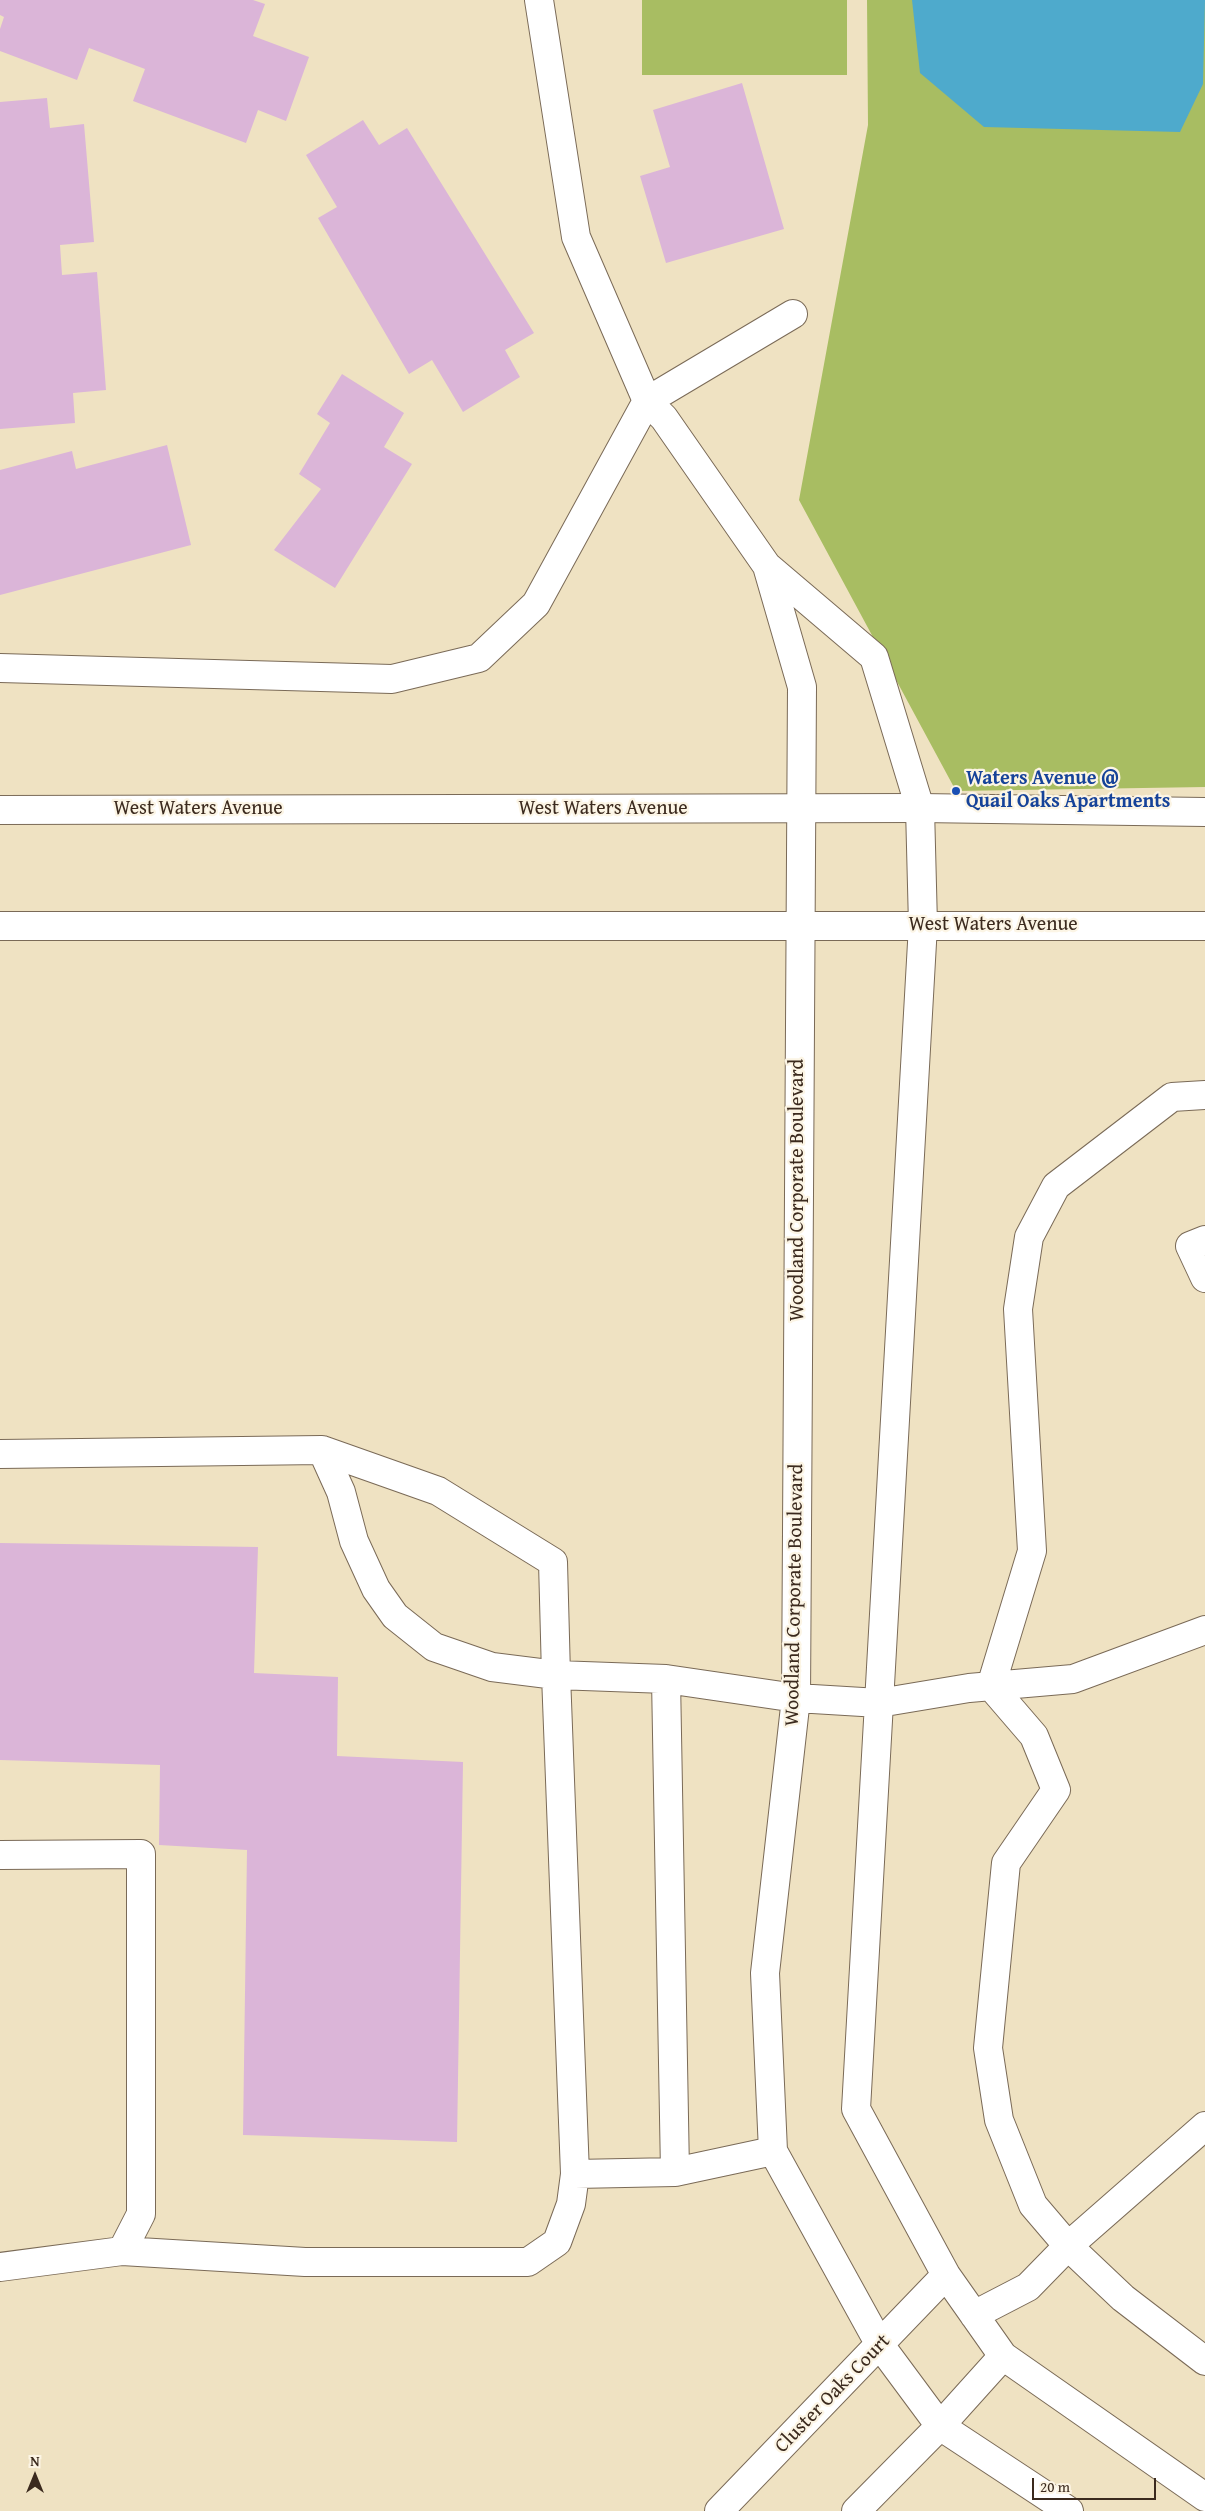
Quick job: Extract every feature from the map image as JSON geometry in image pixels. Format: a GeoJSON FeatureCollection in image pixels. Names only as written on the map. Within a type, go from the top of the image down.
{"type":"FeatureCollection","features":[{"type":"Feature","properties":{"kind":"street"},"geometry":{"type":"LineString","coordinates":[[539,0],[576,237],[647,401],[664,418],[767,566],[874,657],[920,808],[922,925],[856,2110],[946,2275],[1002,2356],[1205,2497]]}},
{"type":"Feature","properties":{"kind":"street"},"geometry":{"type":"LineString","coordinates":[[0,668],[392,679],[479,658],[536,604],[647,401],[793,314]]}},
{"type":"Feature","properties":{"kind":"street","name":"Woodland Corporate Boulevard"},"geometry":{"type":"LineString","coordinates":[[767,566],[802,687],[799,925],[796,1698],[765,1973],[773,2151],[880,2345],[940,2426],[1069,2511]]}},
{"type":"Feature","properties":{"kind":"street","name":"West Waters Avenue"},"geometry":{"type":"LineString","coordinates":[[0,810],[920,808],[1205,812]]}},
{"type":"Feature","properties":{"kind":"street","name":"West Waters Avenue"},"geometry":{"type":"LineString","coordinates":[[0,926],[1205,926]]}},
{"type":"Feature","properties":{"kind":"street"},"geometry":{"type":"LineString","coordinates":[[991,1686],[1032,1551],[1018,1309],[1029,1237],[1056,1186],[1172,1097],[1205,1094]]}},
{"type":"Feature","properties":{"kind":"street"},"geometry":{"type":"LineString","coordinates":[[1205,1240],[1190,1246],[1205,1278]]}},
{"type":"Feature","properties":{"kind":"street"},"geometry":{"type":"LineString","coordinates":[[322,1450],[341,1492],[354,1541],[376,1589],[395,1616],[434,1647],[492,1667],[556,1675],[666,1679],[796,1698],[879,1703],[991,1686],[1073,1679],[1205,1630]]}},
{"type":"Feature","properties":{"kind":"street"},"geometry":{"type":"LineString","coordinates":[[0,1454],[322,1450],[438,1491],[553,1562],[575,2174],[571,2204],[557,2242],[528,2262],[305,2262],[122,2251],[0,2267]]}},
{"type":"Feature","properties":{"kind":"street"},"geometry":{"type":"LineString","coordinates":[[666,1679],[675,2172]]}},
{"type":"Feature","properties":{"kind":"street"},"geometry":{"type":"LineString","coordinates":[[991,1686],[1034,1736],[1056,1790],[1006,1863],[988,2048],[999,2120],[1033,2205],[1068,2246],[1123,2298],[1205,2361]]}},
{"type":"Feature","properties":{"kind":"street"},"geometry":{"type":"LineString","coordinates":[[0,1855],[141,1854],[141,2214],[122,2251]]}},
{"type":"Feature","properties":{"kind":"street"},"geometry":{"type":"LineString","coordinates":[[974,2315],[1028,2287],[1068,2246],[1205,2126]]}},
{"type":"Feature","properties":{"kind":"street"},"geometry":{"type":"LineString","coordinates":[[575,2174],[675,2172],[773,2151]]}},
{"type":"Feature","properties":{"kind":"street","name":"Cluster Oaks Court"},"geometry":{"type":"LineString","coordinates":[[719,2511],[946,2275]]}},
{"type":"Feature","properties":{"kind":"street"},"geometry":{"type":"LineString","coordinates":[[856,2511],[940,2426],[1002,2356]]}},
{"type":"Feature","properties":{"kind":"green space"},"geometry":{"type":"Polygon","coordinates":[[[642,0],[847,0],[847,75],[642,75],[642,0]]]}},
{"type":"Feature","properties":{"kind":"green space"},"geometry":{"type":"Polygon","coordinates":[[[867,0],[1205,0],[1205,787],[956,791],[799,500],[868,125],[867,0]]]}},
{"type":"Feature","properties":{"kind":"water"},"geometry":{"type":"Polygon","coordinates":[[[912,0],[1205,0],[1203,84],[1180,132],[984,127],[920,73],[912,0]]]}},
{"type":"Feature","properties":{"kind":"building"},"geometry":{"type":"Polygon","coordinates":[[[0,0],[253,0],[265,4],[253,36],[309,57],[286,121],[258,110],[246,143],[133,101],[145,69],[89,48],[77,80],[0,51],[0,29],[4,17],[0,15],[0,0]]]}},
{"type":"Feature","properties":{"kind":"building"},"geometry":{"type":"Polygon","coordinates":[[[742,83],[784,229],[666,263],[640,176],[670,167],[653,110],[742,83]]]}},
{"type":"Feature","properties":{"kind":"building"},"geometry":{"type":"Polygon","coordinates":[[[47,98],[50,128],[84,124],[94,242],[60,245],[62,275],[97,272],[106,390],[73,393],[75,423],[0,429],[0,102],[47,98]]]}},
{"type":"Feature","properties":{"kind":"building"},"geometry":{"type":"Polygon","coordinates":[[[363,120],[379,145],[407,128],[534,333],[505,350],[520,377],[463,412],[432,360],[409,374],[318,218],[337,207],[306,155],[363,120]]]}},
{"type":"Feature","properties":{"kind":"building"},"geometry":{"type":"Polygon","coordinates":[[[342,374],[404,413],[384,447],[412,464],[335,588],[274,550],[321,489],[299,474],[330,423],[317,414],[342,374]]]}},
{"type":"Feature","properties":{"kind":"building"},"geometry":{"type":"Polygon","coordinates":[[[167,445],[191,545],[0,595],[0,470],[72,451],[76,469],[167,445]]]}},
{"type":"Feature","properties":{"kind":"building"},"geometry":{"type":"Polygon","coordinates":[[[0,1543],[258,1547],[254,1673],[338,1677],[337,1756],[463,1762],[457,2142],[243,2135],[247,1850],[159,1845],[160,1765],[0,1760],[0,1543]]]}},
{"type":"Feature","properties":{"kind":"place","name":"Waters Avenue @ Quail Oaks Apartments"},"geometry":{"type":"Point","coordinates":[956,791]}}]}
